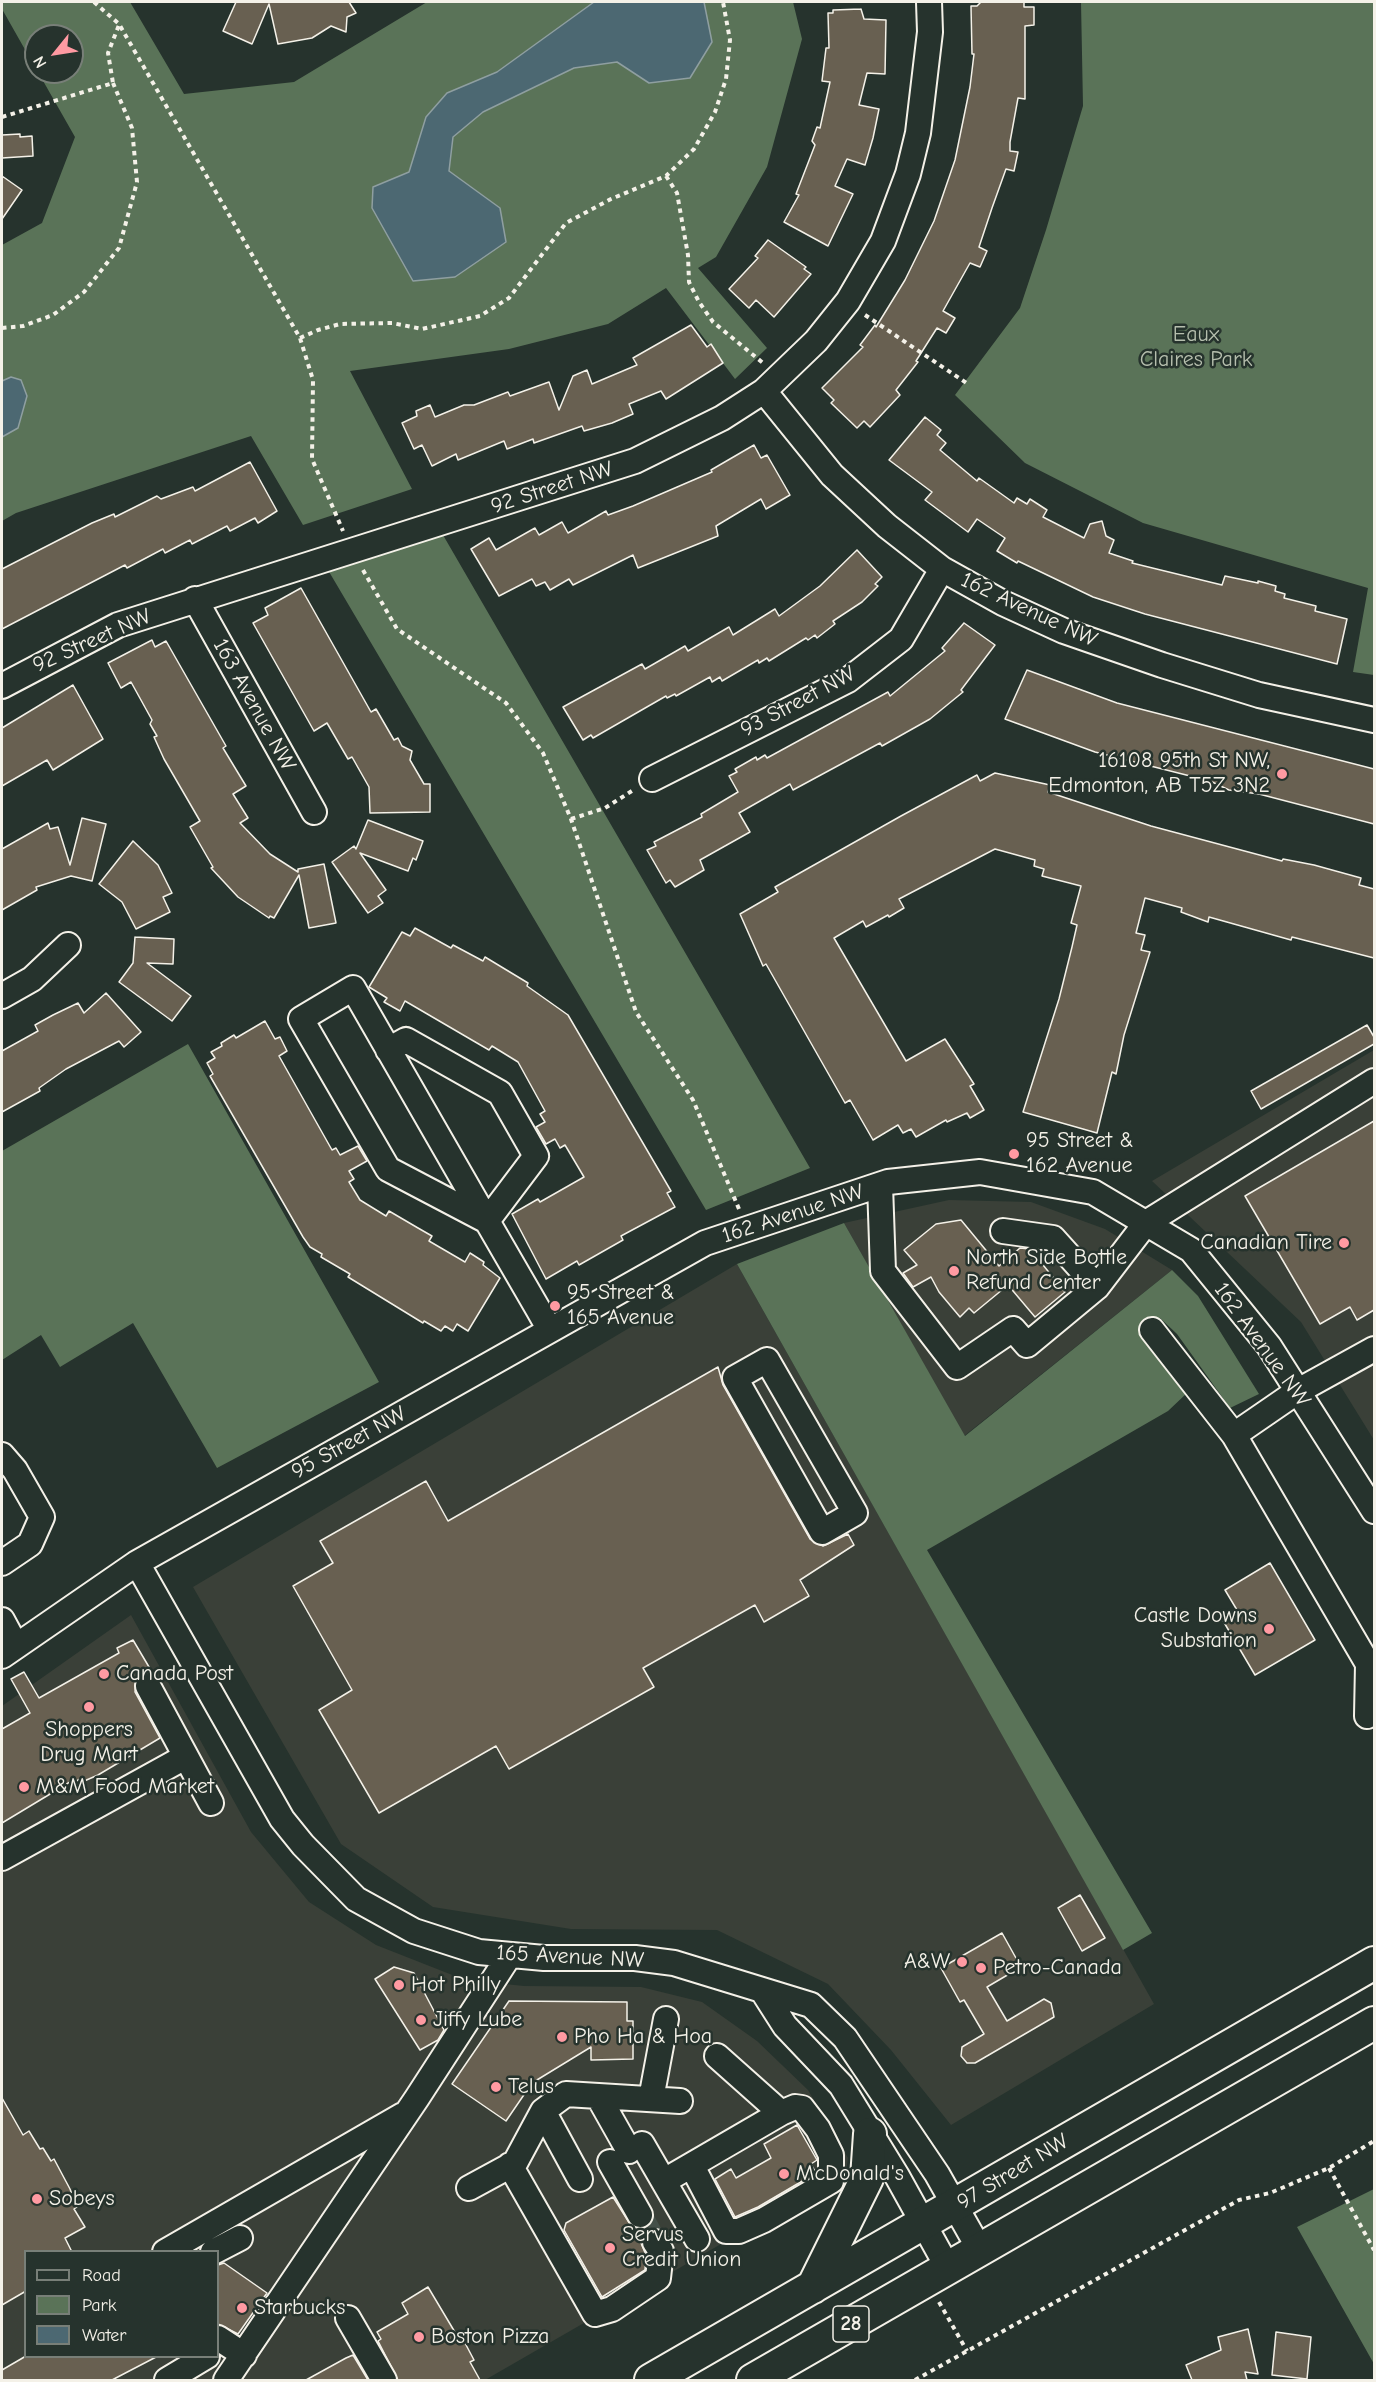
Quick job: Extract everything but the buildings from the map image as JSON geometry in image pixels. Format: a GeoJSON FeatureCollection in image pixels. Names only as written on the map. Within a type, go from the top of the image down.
{"type":"FeatureCollection","features":[{"type":"Feature","properties":{"kind":"main road","name":"97 Street NW"},"geometry":{"type":"LineString","coordinates":[[651,2380],[1374,1963]]}},
{"type":"Feature","properties":{"kind":"main road"},"geometry":{"type":"LineString","coordinates":[[948,2268],[1374,2023]]}},
{"type":"Feature","properties":{"kind":"main road"},"geometry":{"type":"LineString","coordinates":[[813,2288],[867,2178],[870,2134]]}},
{"type":"Feature","properties":{"kind":"main road","name":"28"},"geometry":{"type":"LineString","coordinates":[[753,2380],[948,2268]]}},
{"type":"Feature","properties":{"kind":"street","name":"92 Street NW"},"geometry":{"type":"LineString","coordinates":[[2,686],[118,625],[634,461],[722,418],[773,384],[816,341],[848,301],[883,241],[908,174],[918,133],[930,32],[929,2]]}},
{"type":"Feature","properties":{"kind":"street","name":"162 Avenue NW"},"geometry":{"type":"LineString","coordinates":[[773,384],[832,475],[887,526],[942,569],[1003,603],[1075,634],[1259,695],[1367,718]]}},
{"type":"Feature","properties":{"kind":"street","name":"93 Street NW"},"geometry":{"type":"LineString","coordinates":[[652,779],[848,680],[901,639],[942,569]]}},
{"type":"Feature","properties":{"kind":"street","name":"163 Avenue NW"},"geometry":{"type":"LineString","coordinates":[[195,599],[314,812]]}},
{"type":"Feature","properties":{"kind":"street"},"geometry":{"type":"LineString","coordinates":[[2,996],[32,979],[68,945]]}},
{"type":"Feature","properties":{"kind":"street"},"geometry":{"type":"LineString","coordinates":[[487,1221],[388,1168],[301,1019],[353,988],[550,1330]]}},
{"type":"Feature","properties":{"kind":"street"},"geometry":{"type":"LineString","coordinates":[[388,1050],[406,1040],[500,1093],[536,1156],[487,1221]]}},
{"type":"Feature","properties":{"kind":"street"},"geometry":{"type":"LineString","coordinates":[[880,1185],[883,1271],[957,1367],[1013,1329],[1027,1345],[1097,1287],[1146,1223],[1374,1081]]}},
{"type":"Feature","properties":{"kind":"street","name":"162 Avenue NW"},"geometry":{"type":"LineString","coordinates":[[705,1243],[880,1185],[980,1172],[1093,1192],[1191,1250],[1269,1346],[1374,1511]]}},
{"type":"Feature","properties":{"kind":"street"},"geometry":{"type":"LineString","coordinates":[[1003,1232],[1053,1238],[1097,1287]]}},
{"type":"Feature","properties":{"kind":"street","name":"95 Street NW"},"geometry":{"type":"LineString","coordinates":[[9,1651],[137,1563],[705,1243]]}},
{"type":"Feature","properties":{"kind":"street"},"geometry":{"type":"LineString","coordinates":[[1152,1330],[1234,1435],[1368,1664],[1367,1716]]}},
{"type":"Feature","properties":{"kind":"street"},"geometry":{"type":"LineString","coordinates":[[1234,1435],[1298,1391],[1374,1349]]}},
{"type":"Feature","properties":{"kind":"street"},"geometry":{"type":"LineString","coordinates":[[767,1360],[855,1513],[822,1532],[735,1378],[767,1360]]}},
{"type":"Feature","properties":{"kind":"street"},"geometry":{"type":"LineString","coordinates":[[2,1455],[15,1470],[42,1517],[30,1544],[2,1563]]}},
{"type":"Feature","properties":{"kind":"street","name":"165 Avenue NW"},"geometry":{"type":"LineString","coordinates":[[137,1563],[282,1819],[303,1845],[356,1899],[414,1930],[458,1946],[509,1956],[635,1958],[674,1963],[811,2005],[845,2038],[956,2206],[980,2250]]}},
{"type":"Feature","properties":{"kind":"street"},"geometry":{"type":"LineString","coordinates":[[2,1620],[9,1651]]}},
{"type":"Feature","properties":{"kind":"street"},"geometry":{"type":"LineString","coordinates":[[148,1686],[173,1728],[185,1757],[211,1803]]}},
{"type":"Feature","properties":{"kind":"street"},"geometry":{"type":"LineString","coordinates":[[2,1858],[185,1757]]}},
{"type":"Feature","properties":{"kind":"street"},"geometry":{"type":"LineString","coordinates":[[226,2380],[408,2113],[509,1956]]}},
{"type":"Feature","properties":{"kind":"street"},"geometry":{"type":"LineString","coordinates":[[762,1990],[785,2026],[841,2085],[948,2268]]}},
{"type":"Feature","properties":{"kind":"street"},"geometry":{"type":"LineString","coordinates":[[651,2099],[666,2019]]}},
{"type":"Feature","properties":{"kind":"street"},"geometry":{"type":"LineString","coordinates":[[717,2056],[781,2113]]}},
{"type":"Feature","properties":{"kind":"street"},"geometry":{"type":"LineString","coordinates":[[470,2188],[515,2163],[543,2111],[566,2094],[680,2101]]}},
{"type":"Feature","properties":{"kind":"street"},"geometry":{"type":"LineString","coordinates":[[598,2096],[627,2153],[640,2216]]}},
{"type":"Feature","properties":{"kind":"street"},"geometry":{"type":"LineString","coordinates":[[627,2153],[678,2174],[699,2214],[709,2225],[726,2231],[739,2230],[764,2220],[831,2181],[831,2156],[818,2130],[802,2108],[795,2107],[678,2174]]}},
{"type":"Feature","properties":{"kind":"street"},"geometry":{"type":"LineString","coordinates":[[543,2111],[580,2180]]}},
{"type":"Feature","properties":{"kind":"street"},"geometry":{"type":"LineString","coordinates":[[168,2250],[408,2113]]}},
{"type":"Feature","properties":{"kind":"street"},"geometry":{"type":"LineString","coordinates":[[510,2165],[595,2314],[612,2309],[658,2278],[661,2252],[655,2242]]}},
{"type":"Feature","properties":{"kind":"street"},"geometry":{"type":"LineString","coordinates":[[678,2174],[697,2239]]}},
{"type":"Feature","properties":{"kind":"street"},"geometry":{"type":"LineString","coordinates":[[217,2250],[240,2238]]}},
{"type":"Feature","properties":{"kind":"street"},"geometry":{"type":"LineString","coordinates":[[348,2318],[384,2380]]}},
{"type":"Feature","properties":{"kind":"street"},"geometry":{"type":"LineString","coordinates":[[219,2339],[244,2355]]}},
{"type":"Feature","properties":{"kind":"street"},"geometry":{"type":"LineString","coordinates":[[167,2380],[204,2358]]}},
{"type":"Feature","properties":{"kind":"path"},"geometry":{"type":"LineString","coordinates":[[94,2],[120,24],[300,338],[313,380],[312,459],[352,551],[397,629],[506,703],[543,753],[571,819],[636,1012],[693,1100],[747,1229]]}},
{"type":"Feature","properties":{"kind":"path"},"geometry":{"type":"LineString","coordinates":[[300,338],[340,324],[392,323],[422,329],[480,316],[509,298],[566,223],[666,176],[694,149],[716,112],[726,79],[730,40],[723,2]]}},
{"type":"Feature","properties":{"kind":"path"},"geometry":{"type":"LineString","coordinates":[[2,328],[23,326],[53,315],[84,292],[119,248],[137,182],[132,128],[113,83],[108,53],[120,24]]}},
{"type":"Feature","properties":{"kind":"path"},"geometry":{"type":"LineString","coordinates":[[2,117],[113,83]]}},
{"type":"Feature","properties":{"kind":"path"},"geometry":{"type":"LineString","coordinates":[[666,176],[677,193],[688,255],[689,282],[699,302],[713,322],[773,384]]}},
{"type":"Feature","properties":{"kind":"path"},"geometry":{"type":"LineString","coordinates":[[848,301],[869,318],[968,384]]}},
{"type":"Feature","properties":{"kind":"path"},"geometry":{"type":"LineString","coordinates":[[571,819],[605,808],[652,779]]}},
{"type":"Feature","properties":{"kind":"path"},"geometry":{"type":"LineString","coordinates":[[915,2380],[1239,2200],[1270,2193],[1329,2168],[1374,2141]]}},
{"type":"Feature","properties":{"kind":"path"},"geometry":{"type":"LineString","coordinates":[[1329,2168],[1374,2250]]}},
{"type":"Feature","properties":{"kind":"shaded area"},"geometry":{"type":"Polygon","coordinates":[[[1374,1050],[1374,1440],[1301,1322],[1152,1181],[1374,1050]]]}},
{"type":"Feature","properties":{"kind":"shaded area"},"geometry":{"type":"Polygon","coordinates":[[[949,1200],[1031,1202],[1105,1229],[1172,1270],[964,1436],[844,1223],[949,1200]]]}},
{"type":"Feature","properties":{"kind":"shaded area"},"geometry":{"type":"Polygon","coordinates":[[[737,1264],[1154,2004],[951,2125],[891,2050],[828,1984],[717,1930],[571,1929],[433,1907],[341,1844],[193,1587],[737,1264]]]}},
{"type":"Feature","properties":{"kind":"shaded area"},"geometry":{"type":"Polygon","coordinates":[[[131,1615],[251,1832],[309,1902],[376,1945],[465,1980],[524,1986],[641,1987],[702,2002],[757,2041],[808,2090],[848,2158],[846,2172],[485,2380],[2,2380],[2,1706],[131,1615]]]}},
{"type":"Feature","properties":{"kind":"green space"},"geometry":{"type":"Polygon","coordinates":[[[2,2],[130,2],[184,94],[294,82],[427,2],[793,2],[802,39],[767,167],[716,257],[698,268],[767,348],[735,379],[666,288],[608,324],[509,349],[350,371],[412,489],[303,525],[251,436],[16,513],[2,521],[2,245],[42,223],[75,137],[45,84],[84,84],[84,24],[24,24],[24,48],[2,9],[2,2]]]}},
{"type":"Feature","properties":{"kind":"green space","name":"Eaux Claires Park"},"geometry":{"type":"Polygon","coordinates":[[[1081,2],[1374,2],[1374,675],[1353,672],[1368,588],[1143,523],[1025,463],[955,395],[1020,308],[1046,230],[1083,106],[1081,2]]]}},
{"type":"Feature","properties":{"kind":"green space"},"geometry":{"type":"Polygon","coordinates":[[[443,535],[810,1168],[706,1210],[328,570],[443,535]]]}},
{"type":"Feature","properties":{"kind":"green space"},"geometry":{"type":"Polygon","coordinates":[[[188,1044],[379,1382],[217,1468],[133,1323],[60,1367],[41,1335],[2,1360],[2,1151],[188,1044]]]}},
{"type":"Feature","properties":{"kind":"green space"},"geometry":{"type":"Polygon","coordinates":[[[844,1223],[965,1436],[1172,1270],[1198,1296],[1259,1394],[1230,1408],[1177,1334],[1160,1318],[1143,1339],[1187,1393],[1168,1411],[927,1550],[1152,1933],[1123,1950],[737,1264],[844,1223]]]}},
{"type":"Feature","properties":{"kind":"green space"},"geometry":{"type":"Polygon","coordinates":[[[1374,2189],[1374,2364],[1297,2227],[1374,2189]]]}},
{"type":"Feature","properties":{"kind":"water"},"geometry":{"type":"Polygon","coordinates":[[[594,2],[704,2],[712,42],[690,78],[649,83],[617,62],[574,68],[483,112],[453,137],[449,171],[500,208],[506,242],[455,277],[413,281],[372,208],[373,187],[409,172],[426,117],[447,93],[497,72],[594,2]]]}},
{"type":"Feature","properties":{"kind":"water"},"geometry":{"type":"Polygon","coordinates":[[[11,377],[21,380],[27,396],[18,428],[2,437],[2,381],[11,377]]]}},
{"type":"Feature","properties":{"kind":"tunnel"},"geometry":{"type":"LineString","coordinates":[[640,2215],[655,2242]]}},
{"type":"Feature","properties":{"kind":"place","name":"16108 95th St NW, Edmonton, AB T5Z 3N2"},"geometry":{"type":"Point","coordinates":[1282,774]}},
{"type":"Feature","properties":{"kind":"place","name":"95 Street & 162 Avenue"},"geometry":{"type":"Point","coordinates":[1014,1154]}},
{"type":"Feature","properties":{"kind":"place","name":"Canadian Tire"},"geometry":{"type":"Point","coordinates":[1344,1243]}},
{"type":"Feature","properties":{"kind":"place","name":"North Side Bottle Refund Center"},"geometry":{"type":"Point","coordinates":[954,1271]}},
{"type":"Feature","properties":{"kind":"place","name":"95 Street & 165 Avenue"},"geometry":{"type":"Point","coordinates":[555,1306]}},
{"type":"Feature","properties":{"kind":"place","name":"Castle Downs Substation"},"geometry":{"type":"Point","coordinates":[1269,1629]}},
{"type":"Feature","properties":{"kind":"place","name":"Canada Post"},"geometry":{"type":"Point","coordinates":[104,1674]}},
{"type":"Feature","properties":{"kind":"place","name":"Shoppers Drug Mart"},"geometry":{"type":"Point","coordinates":[89,1707]}},
{"type":"Feature","properties":{"kind":"place","name":"M&M Food Market"},"geometry":{"type":"Point","coordinates":[24,1787]}},
{"type":"Feature","properties":{"kind":"place","name":"A&W"},"geometry":{"type":"Point","coordinates":[962,1962]}},
{"type":"Feature","properties":{"kind":"place","name":"Petro-Canada"},"geometry":{"type":"Point","coordinates":[981,1968]}},
{"type":"Feature","properties":{"kind":"place","name":"Hot Philly"},"geometry":{"type":"Point","coordinates":[399,1985]}},
{"type":"Feature","properties":{"kind":"place","name":"Jiffy Lube"},"geometry":{"type":"Point","coordinates":[421,2020]}},
{"type":"Feature","properties":{"kind":"place","name":"Pho Ha & Hoa"},"geometry":{"type":"Point","coordinates":[562,2037]}},
{"type":"Feature","properties":{"kind":"place","name":"Telus"},"geometry":{"type":"Point","coordinates":[496,2087]}},
{"type":"Feature","properties":{"kind":"place","name":"McDonald's"},"geometry":{"type":"Point","coordinates":[784,2174]}},
{"type":"Feature","properties":{"kind":"place","name":"Sobeys"},"geometry":{"type":"Point","coordinates":[37,2199]}},
{"type":"Feature","properties":{"kind":"place","name":"Servus Credit Union"},"geometry":{"type":"Point","coordinates":[610,2248]}},
{"type":"Feature","properties":{"kind":"place","name":"Starbucks"},"geometry":{"type":"Point","coordinates":[242,2308]}},
{"type":"Feature","properties":{"kind":"place","name":"Boston Pizza"},"geometry":{"type":"Point","coordinates":[419,2337]}}]}
